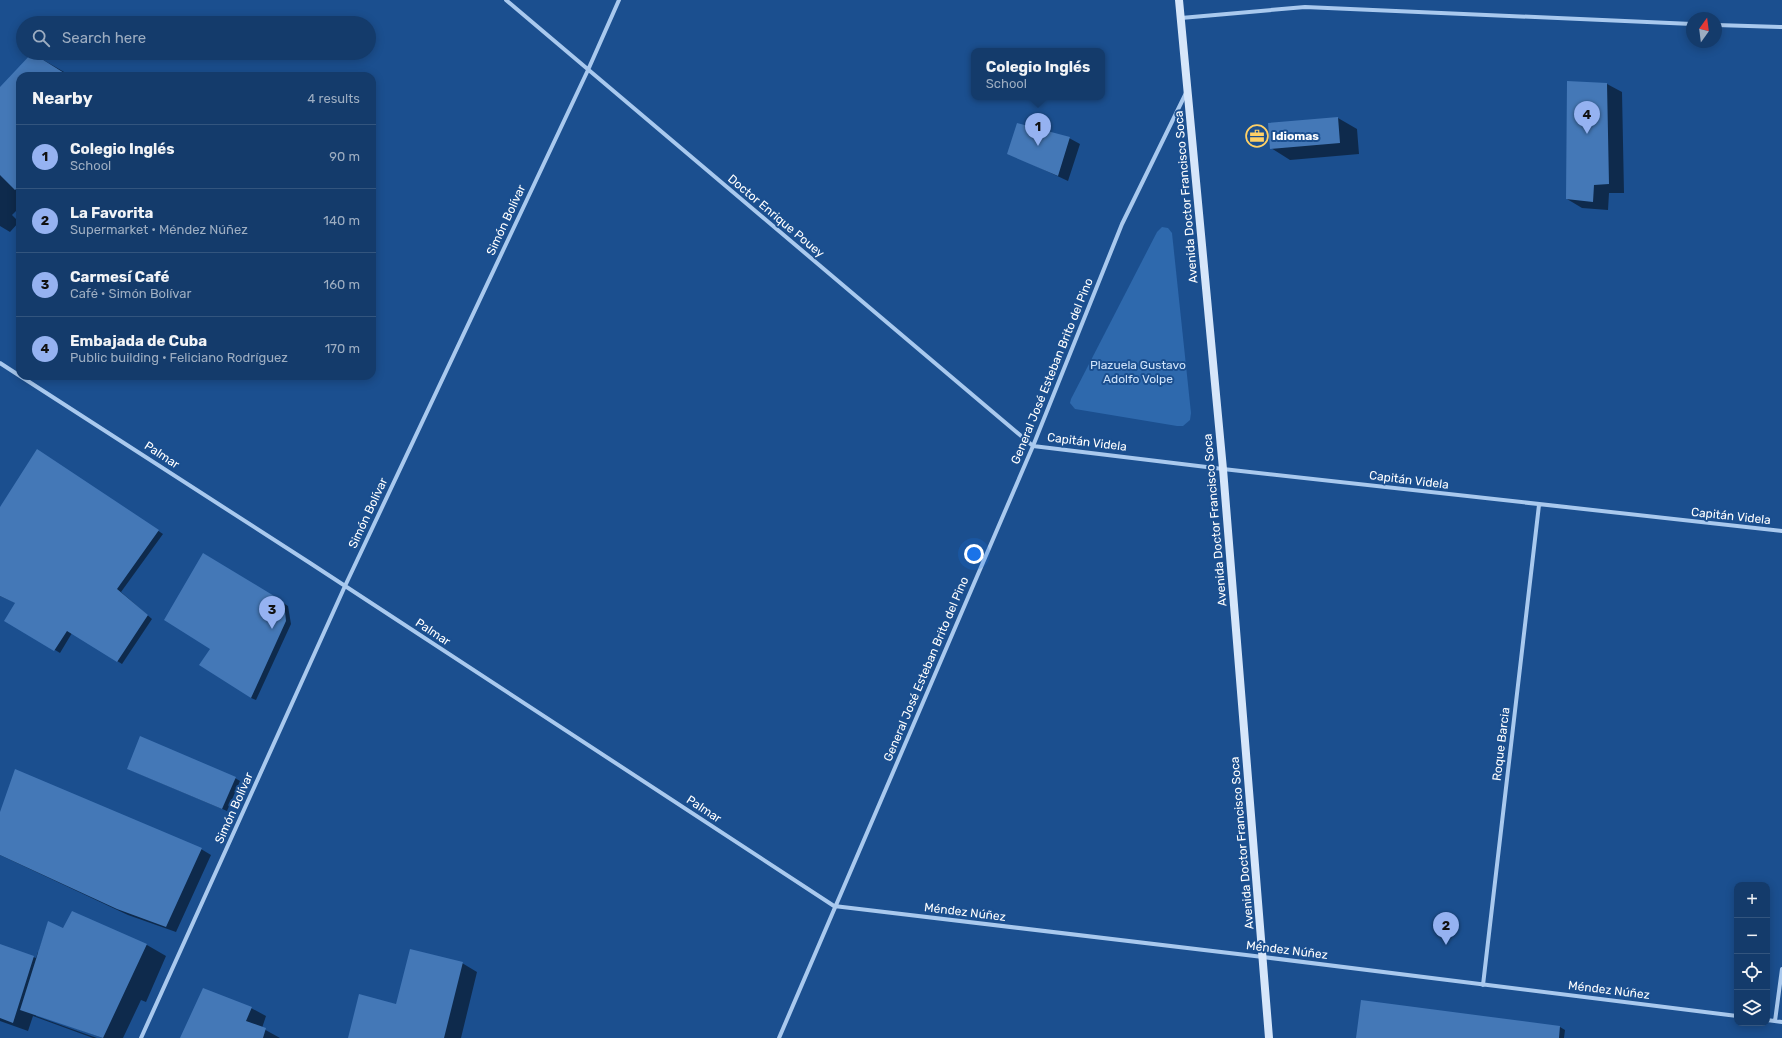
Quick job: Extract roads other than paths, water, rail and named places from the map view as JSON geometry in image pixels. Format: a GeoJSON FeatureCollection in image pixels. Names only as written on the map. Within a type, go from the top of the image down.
{"type":"FeatureCollection","features":[{"type":"Feature","properties":{"kind":"street","name":"Doctor Enrique Pouey"},"geometry":{"type":"LineString","coordinates":[[506,0],[1033,446]]}},
{"type":"Feature","properties":{"kind":"street","name":"Simón Bolívar"},"geometry":{"type":"LineString","coordinates":[[142,1038],[345,586],[588,70],[619,0]]}},
{"type":"Feature","properties":{"kind":"street","name":"Avenida Doctor Francisco Soca"},"geometry":{"type":"LineString","coordinates":[[1180,0],[1223,469],[1269,1038]]}},
{"type":"Feature","properties":{"kind":"street"},"geometry":{"type":"LineString","coordinates":[[1181,18],[1305,7],[1686,24]]}},
{"type":"Feature","properties":{"kind":"street"},"geometry":{"type":"LineString","coordinates":[[1722,24],[1782,27]]}},
{"type":"Feature","properties":{"kind":"street","name":"General José Esteban Brito del Pino"},"geometry":{"type":"LineString","coordinates":[[779,1038],[834,906],[1033,446],[1122,224],[1188,89]]}},
{"type":"Feature","properties":{"kind":"street","name":"Palmar"},"geometry":{"type":"LineString","coordinates":[[0,363],[16,373]]}},
{"type":"Feature","properties":{"kind":"street","name":"Palmar"},"geometry":{"type":"LineString","coordinates":[[26,380],[345,586],[834,906]]}},
{"type":"Feature","properties":{"kind":"street","name":"Capitán Videla"},"geometry":{"type":"LineString","coordinates":[[1033,446],[1539,505],[1782,531]]}},
{"type":"Feature","properties":{"kind":"street","name":"Roque Barcia"},"geometry":{"type":"LineString","coordinates":[[1483,985],[1539,505]]}},
{"type":"Feature","properties":{"kind":"street","name":"Méndez Núñez"},"geometry":{"type":"LineString","coordinates":[[834,906],[1263,957],[1734,1016]]}},
{"type":"Feature","properties":{"kind":"street"},"geometry":{"type":"LineString","coordinates":[[1775,1021],[1782,969]]}},
{"type":"Feature","properties":{"kind":"street"},"geometry":{"type":"LineString","coordinates":[[1770,1020],[1782,1022]]}},
{"type":"Feature","properties":{"kind":"place","name":"Embajada de Cuba"},"geometry":{"type":"Point","coordinates":[1587,134]}},
{"type":"Feature","properties":{"kind":"place","name":"Idiomas"},"geometry":{"type":"Point","coordinates":[1257,136]}},
{"type":"Feature","properties":{"kind":"place","name":"Colegio Inglés"},"geometry":{"type":"Point","coordinates":[1038,146]}},
{"type":"Feature","properties":{"kind":"place","name":"Carmesí Café"},"geometry":{"type":"Point","coordinates":[272,629]}},
{"type":"Feature","properties":{"kind":"place","name":"La Favorita"},"geometry":{"type":"Point","coordinates":[1446,945]}},
{"type":"Feature","properties":{"kind":"park label","name":"Plazuela Gustavo Adolfo Volpe"},"geometry":{"type":"Point","coordinates":[1138,372]}}]}
